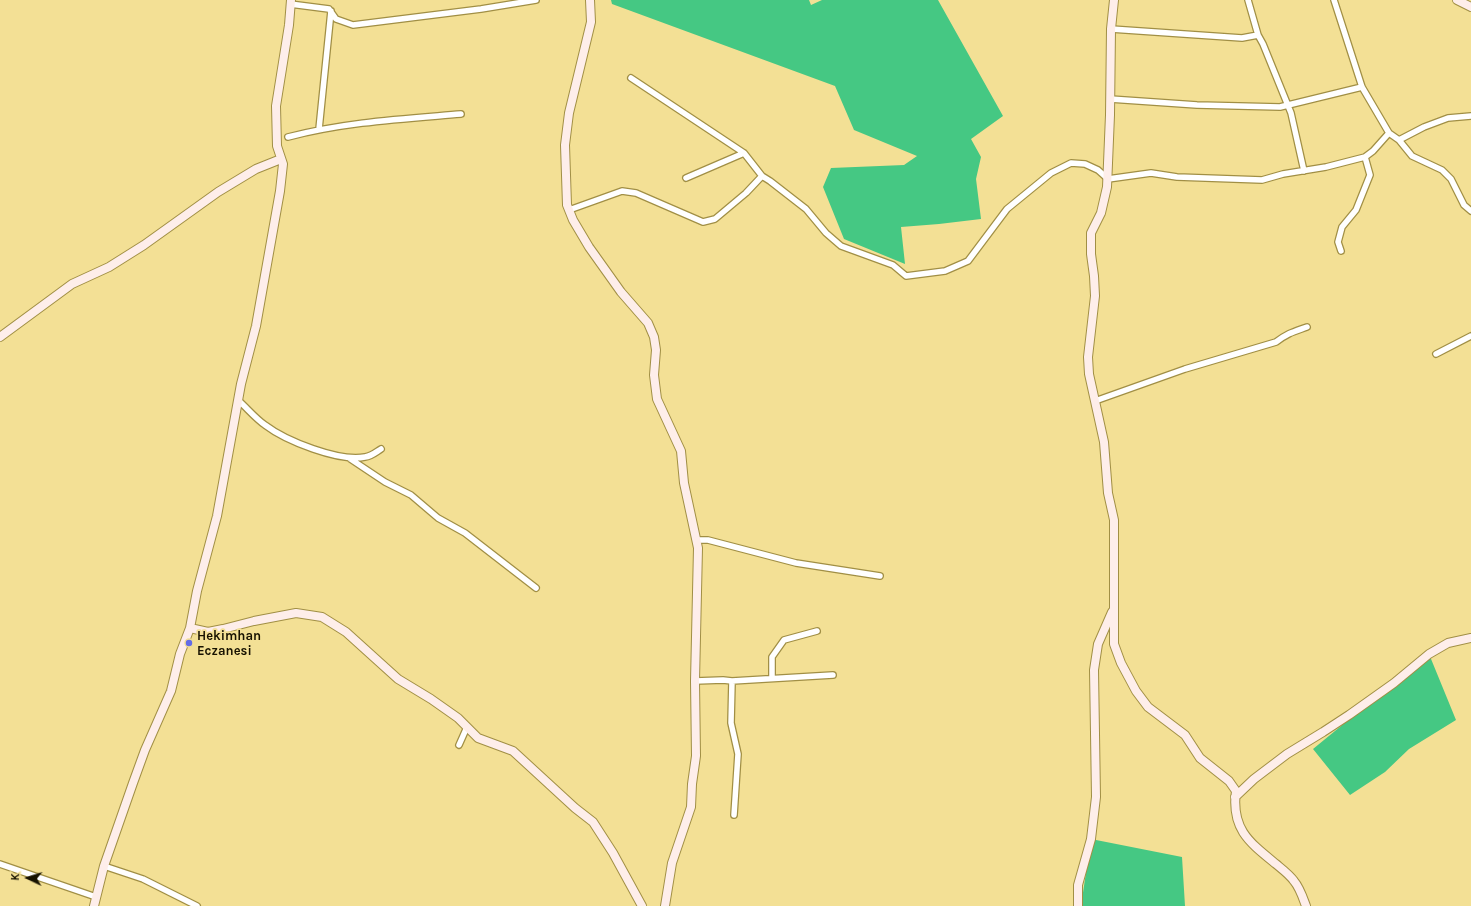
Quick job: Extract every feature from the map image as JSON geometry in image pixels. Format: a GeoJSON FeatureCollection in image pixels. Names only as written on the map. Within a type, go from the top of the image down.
{"type":"FeatureCollection","features":[{"type":"Feature","properties":{"kind":"street"},"geometry":{"type":"LineString","coordinates":[[94,906],[104,866],[145,750],[171,691],[180,654],[190,628],[197,591],[217,516],[238,400],[256,326],[280,191],[283,164],[277,146],[276,106],[289,25],[290,2],[329,9],[336,18],[353,25],[474,10],[536,0]]}},
{"type":"Feature","properties":{"kind":"street"},"geometry":{"type":"LineString","coordinates":[[590,0],[591,22],[568,112],[565,145],[567,205],[573,220],[589,247],[621,292],[648,323],[651,330],[656,350],[654,375],[657,399],[664,411],[681,451],[684,482],[698,548],[695,681],[696,756],[692,784],[691,807],[672,863],[665,906]]}},
{"type":"Feature","properties":{"kind":"street"},"geometry":{"type":"LineString","coordinates":[[1114,0],[1111,29],[1108,179],[1101,213],[1091,233],[1091,254],[1095,296],[1089,363],[1089,374],[1104,442],[1108,493],[1114,520],[1114,644],[1121,663],[1136,691],[1148,707],[1185,735],[1200,758],[1229,781],[1236,791],[1234,804],[1236,818],[1243,833],[1256,847],[1294,881],[1306,906]]}},
{"type":"Feature","properties":{"kind":"street"},"geometry":{"type":"LineString","coordinates":[[1248,0],[1258,35],[1291,113],[1304,171]]}},
{"type":"Feature","properties":{"kind":"street"},"geometry":{"type":"LineString","coordinates":[[1334,0],[1362,87],[1389,133],[1399,140],[1412,156],[1442,170],[1451,179],[1464,205],[1471,211]]}},
{"type":"Feature","properties":{"kind":"street"},"geometry":{"type":"LineString","coordinates":[[1457,0],[1471,7]]}},
{"type":"Feature","properties":{"kind":"street"},"geometry":{"type":"LineString","coordinates":[[319,129],[331,11]]}},
{"type":"Feature","properties":{"kind":"street"},"geometry":{"type":"LineString","coordinates":[[1111,29],[1242,38],[1258,35]]}},
{"type":"Feature","properties":{"kind":"street"},"geometry":{"type":"LineString","coordinates":[[631,78],[744,153],[762,176],[806,209],[826,233],[841,246],[893,265],[906,276],[945,271],[968,261],[1007,209],[1051,173],[1071,163],[1085,164],[1098,170],[1108,179],[1151,173],[1177,177],[1262,180],[1283,174],[1304,171],[1365,157],[1374,151],[1389,133]]}},
{"type":"Feature","properties":{"kind":"street"},"geometry":{"type":"LineString","coordinates":[[1110,99],[1197,105],[1280,108],[1362,87]]}},
{"type":"Feature","properties":{"kind":"street"},"geometry":{"type":"LineString","coordinates":[[288,137],[319,129],[361,123],[461,114]]}},
{"type":"Feature","properties":{"kind":"street"},"geometry":{"type":"LineString","coordinates":[[1399,140],[1424,127],[1448,118],[1471,116]]}},
{"type":"Feature","properties":{"kind":"street"},"geometry":{"type":"LineString","coordinates":[[686,178],[744,153]]}},
{"type":"Feature","properties":{"kind":"street"},"geometry":{"type":"LineString","coordinates":[[1341,250],[1338,242],[1342,227],[1356,210],[1370,175],[1365,157]]}},
{"type":"Feature","properties":{"kind":"street"},"geometry":{"type":"LineString","coordinates":[[0,336],[72,284],[109,266],[144,245],[218,192],[256,169],[281,159]]}},
{"type":"Feature","properties":{"kind":"street"},"geometry":{"type":"LineString","coordinates":[[569,210],[622,191],[636,193],[704,222],[715,219],[746,193],[762,176]]}},
{"type":"Feature","properties":{"kind":"street"},"geometry":{"type":"LineString","coordinates":[[1095,401],[1184,369],[1276,342],[1293,331],[1307,327]]}},
{"type":"Feature","properties":{"kind":"street"},"geometry":{"type":"LineString","coordinates":[[1436,354],[1471,336]]}},
{"type":"Feature","properties":{"kind":"street"},"geometry":{"type":"LineString","coordinates":[[238,400],[265,425],[291,441],[349,458],[385,482],[411,495],[438,518],[465,533],[536,588]]}},
{"type":"Feature","properties":{"kind":"street"},"geometry":{"type":"LineString","coordinates":[[349,458],[366,457],[373,455],[381,449]]}},
{"type":"Feature","properties":{"kind":"street"},"geometry":{"type":"LineString","coordinates":[[696,540],[708,540],[796,563],[880,576]]}},
{"type":"Feature","properties":{"kind":"street"},"geometry":{"type":"LineString","coordinates":[[1078,906],[1078,885],[1091,839],[1096,797],[1094,670],[1098,644],[1114,608]]}},
{"type":"Feature","properties":{"kind":"street"},"geometry":{"type":"LineString","coordinates":[[190,628],[208,632],[223,630],[254,621],[296,613],[322,617],[346,632],[398,679],[431,699],[458,718],[478,738],[513,751],[575,808],[593,822],[613,853],[642,906]]}},
{"type":"Feature","properties":{"kind":"street"},"geometry":{"type":"LineString","coordinates":[[772,678],[772,657],[784,640],[817,631]]}},
{"type":"Feature","properties":{"kind":"street"},"geometry":{"type":"LineString","coordinates":[[1235,797],[1254,779],[1286,754],[1349,715],[1394,683],[1429,654],[1448,643],[1471,638]]}},
{"type":"Feature","properties":{"kind":"street"},"geometry":{"type":"LineString","coordinates":[[695,681],[732,681],[833,675]]}},
{"type":"Feature","properties":{"kind":"street"},"geometry":{"type":"LineString","coordinates":[[732,681],[731,723],[738,754],[734,815]]}},
{"type":"Feature","properties":{"kind":"street"},"geometry":{"type":"LineString","coordinates":[[459,745],[467,727]]}},
{"type":"Feature","properties":{"kind":"street"},"geometry":{"type":"LineString","coordinates":[[0,864],[96,897]]}},
{"type":"Feature","properties":{"kind":"street"},"geometry":{"type":"LineString","coordinates":[[104,866],[143,879],[197,906]]}},
{"type":"Feature","properties":{"kind":"green space"},"geometry":{"type":"Polygon","coordinates":[[[611,0],[809,0],[811,5],[822,0],[938,0],[1003,116],[971,139],[981,157],[976,179],[981,219],[901,227],[905,264],[844,239],[823,187],[831,168],[904,165],[917,156],[854,130],[835,86],[612,4],[611,0]]]}},
{"type":"Feature","properties":{"kind":"green space"},"geometry":{"type":"Polygon","coordinates":[[[1429,654],[1456,720],[1409,749],[1385,772],[1350,795],[1313,749],[1429,654]]]}},
{"type":"Feature","properties":{"kind":"green space"},"geometry":{"type":"Polygon","coordinates":[[[1091,839],[1182,857],[1185,906],[1081,906],[1091,839]]]}},
{"type":"Feature","properties":{"kind":"place","name":"Hekimhan Eczanesi"},"geometry":{"type":"Point","coordinates":[189,643]}}]}
